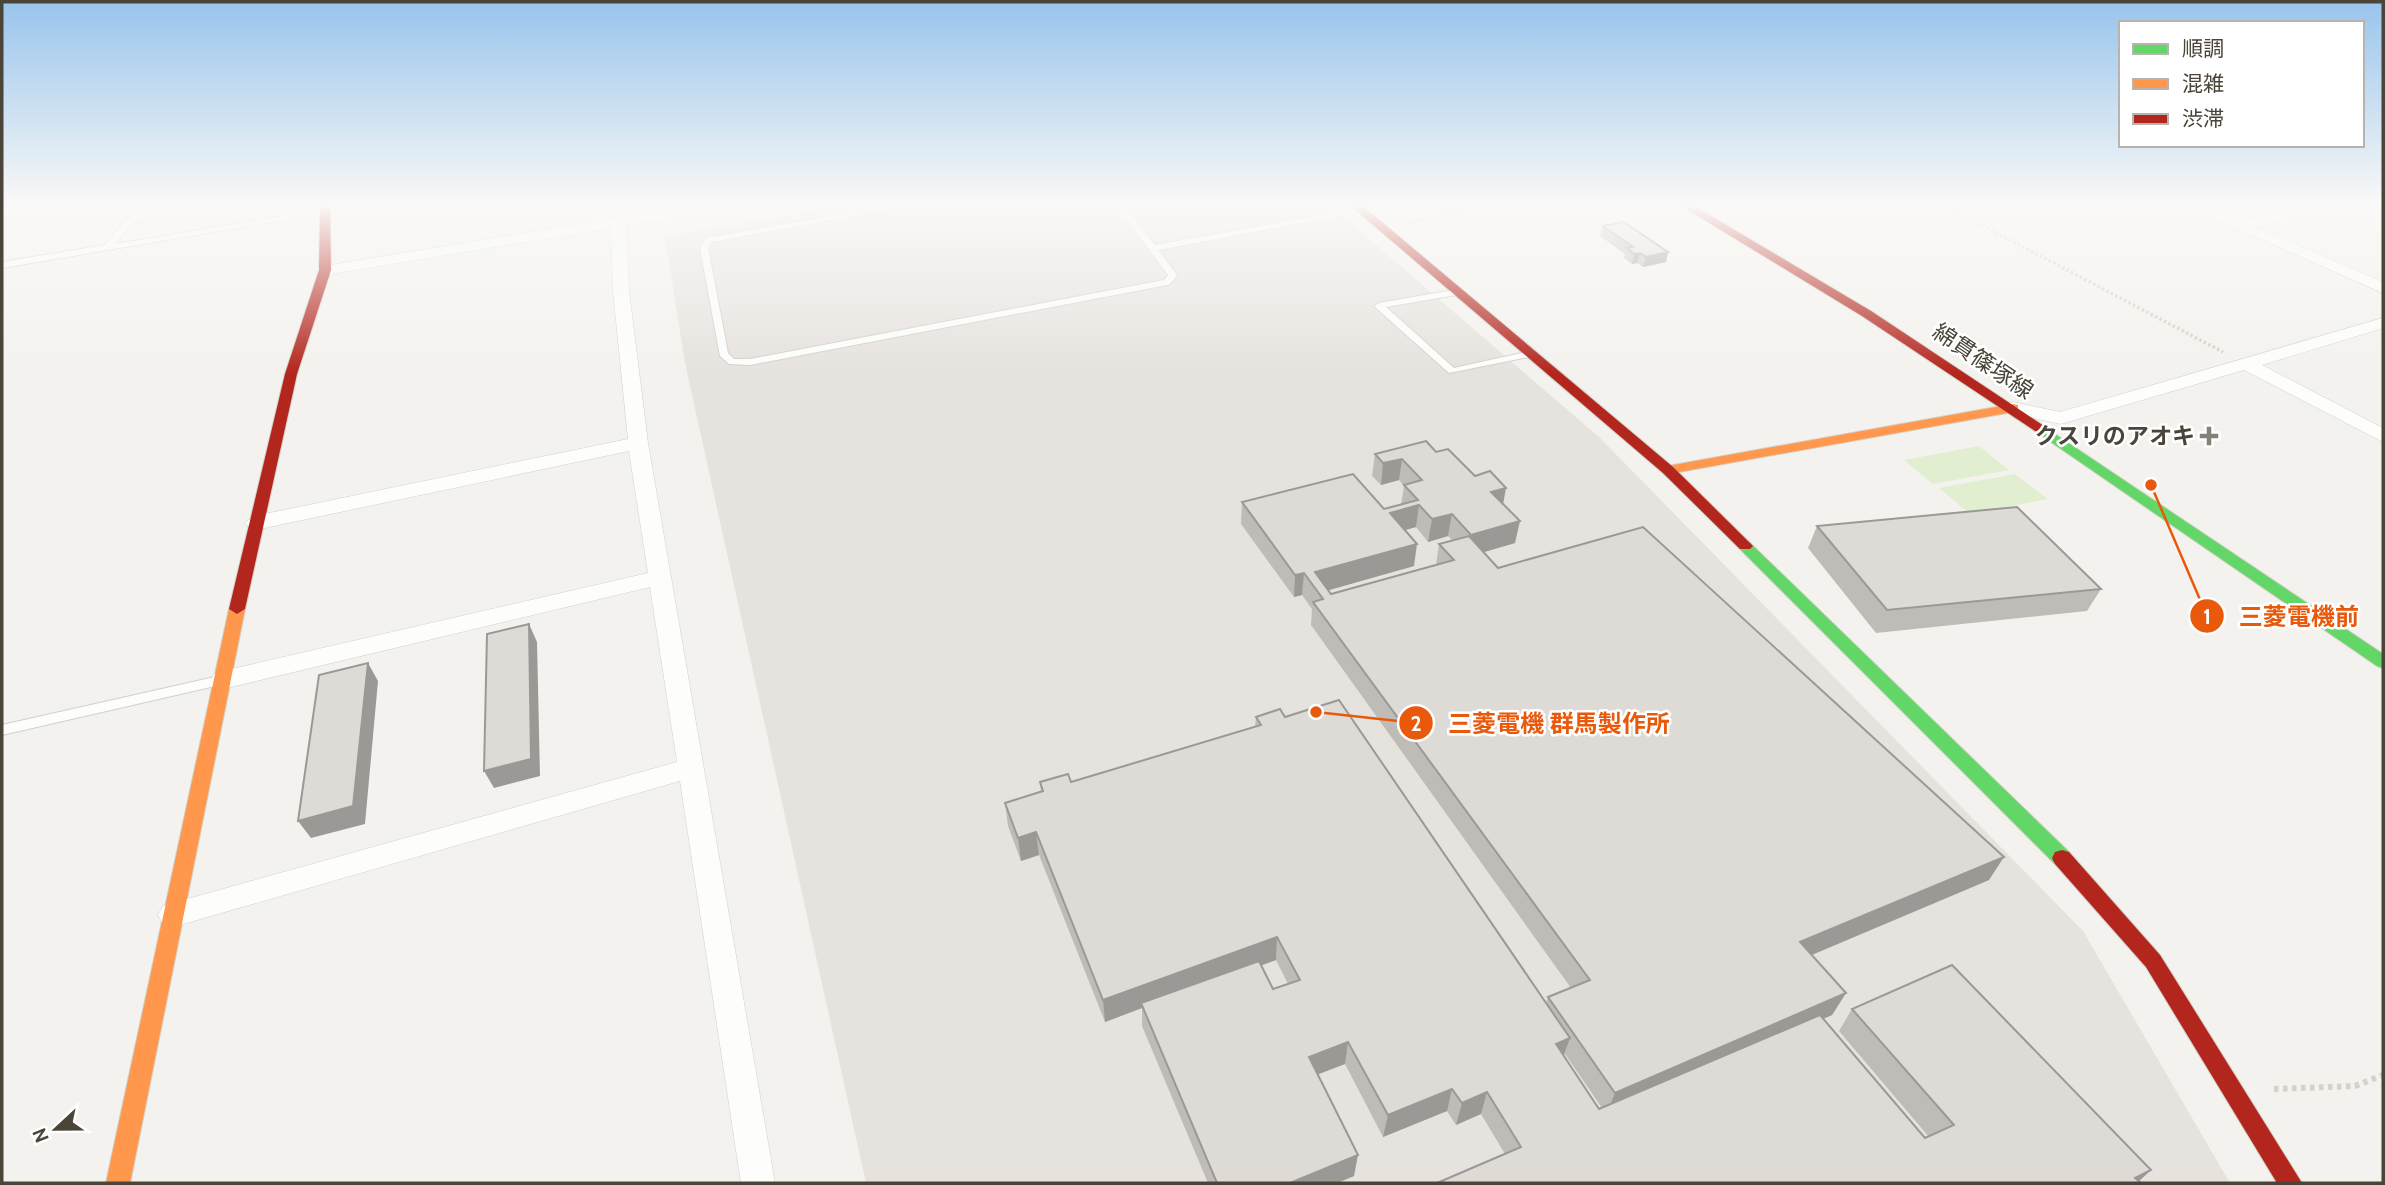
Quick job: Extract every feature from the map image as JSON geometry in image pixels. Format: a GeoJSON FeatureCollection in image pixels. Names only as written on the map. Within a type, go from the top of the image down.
{"type":"FeatureCollection","features":[{"type":"Feature","properties":{"kind":"street"},"geometry":{"type":"LineString","coordinates":[[118,1183],[255,523],[291,374],[325,270],[325,262]]}},
{"type":"Feature","properties":{"kind":"street"},"geometry":{"type":"LineString","coordinates":[[325,270],[373,262]]}},
{"type":"Feature","properties":{"kind":"street"},"geometry":{"type":"LineString","coordinates":[[620,262],[638,443],[758,1183]]}},
{"type":"Feature","properties":{"kind":"street"},"geometry":{"type":"LineString","coordinates":[[1423,262],[1668,470],[2085,880],[2153,961],[2290,1183]]}},
{"type":"Feature","properties":{"kind":"street","name":"綿貫篠塚線"},"geometry":{"type":"LineString","coordinates":[[1784,262],[1858,305],[2013,408],[2383,662]]}},
{"type":"Feature","properties":{"kind":"street"},"geometry":{"type":"LineString","coordinates":[[2324,262],[2383,288]]}},
{"type":"Feature","properties":{"kind":"street"},"geometry":{"type":"LineString","coordinates":[[1668,470],[2013,408],[2061,418],[2383,323]]}},
{"type":"Feature","properties":{"kind":"street"},"geometry":{"type":"LineString","coordinates":[[2245,363],[2383,436]]}},
{"type":"Feature","properties":{"kind":"street"},"geometry":{"type":"LineString","coordinates":[[255,523],[638,443]]}},
{"type":"Feature","properties":{"kind":"street"},"geometry":{"type":"LineString","coordinates":[[223,680],[661,577]]}},
{"type":"Feature","properties":{"kind":"street"},"geometry":{"type":"LineString","coordinates":[[173,915],[690,768]]}},
{"type":"Feature","properties":{"kind":"lane"},"geometry":{"type":"LineString","coordinates":[[707,262],[723,354],[732,362],[750,362],[1167,282],[1172,275],[1164,262]]}},
{"type":"Feature","properties":{"kind":"lane"},"geometry":{"type":"LineString","coordinates":[[1459,292],[1379,306],[1452,371],[1531,354]]}},
{"type":"Feature","properties":{"kind":"lane"},"geometry":{"type":"LineString","coordinates":[[2,730],[223,680]]}},
{"type":"Feature","properties":{"kind":"path"},"geometry":{"type":"LineString","coordinates":[[2053,262],[2245,363]]}},
{"type":"Feature","properties":{"kind":"path"},"geometry":{"type":"LineString","coordinates":[[2273,1089],[2355,1086],[2383,1075]]}},
{"type":"Feature","properties":{"kind":"shaded area"},"geometry":{"type":"Polygon","coordinates":[[[669,262],[1396,262],[1600,438],[2083,931],[2230,1183],[866,1183],[685,363],[669,262]]]}},
{"type":"Feature","properties":{"kind":"green space"},"geometry":{"type":"Polygon","coordinates":[[[1979,446],[2009,470],[1933,484],[1904,460],[1979,446]]]}},
{"type":"Feature","properties":{"kind":"green space"},"geometry":{"type":"Polygon","coordinates":[[[2015,474],[2048,499],[1970,514],[1939,488],[2015,474]]]}},
{"type":"Feature","properties":{"kind":"building"},"geometry":{"type":"Polygon","coordinates":[[[1426,441],[1436,452],[1448,449],[1475,476],[1490,471],[1506,488],[1491,492],[1520,521],[1471,535],[1452,514],[1432,519],[1419,505],[1390,513],[1417,544],[1315,572],[1331,594],[1454,560],[1439,544],[1469,536],[1498,568],[1643,527],[2004,857],[1800,942],[1846,993],[1615,1093],[1548,997],[1590,980],[1313,602],[1323,599],[1304,573],[1295,575],[1242,502],[1353,474],[1384,509],[1418,500],[1404,485],[1422,480],[1402,459],[1383,463],[1375,454],[1426,441]]]}},
{"type":"Feature","properties":{"kind":"building"},"geometry":{"type":"Polygon","coordinates":[[[2017,507],[2101,589],[1887,610],[1817,526],[2017,507]]]}},
{"type":"Feature","properties":{"kind":"building"},"geometry":{"type":"Polygon","coordinates":[[[529,624],[531,759],[484,771],[487,634],[529,624]]]}},
{"type":"Feature","properties":{"kind":"building"},"geometry":{"type":"Polygon","coordinates":[[[368,663],[353,806],[298,821],[319,675],[368,663]]]}},
{"type":"Feature","properties":{"kind":"building"},"geometry":{"type":"Polygon","coordinates":[[[1339,700],[1570,1038],[1556,1044],[1599,1109],[1820,1015],[1925,1138],[1954,1125],[1852,1009],[1952,965],[2151,1170],[2135,1178],[2141,1183],[1437,1183],[1521,1147],[1487,1092],[1462,1103],[1452,1089],[1388,1115],[1348,1042],[1309,1057],[1358,1155],[1290,1183],[1217,1183],[1141,1003],[1259,961],[1273,989],[1300,980],[1277,937],[1103,1000],[1036,832],[1018,838],[1005,803],[1043,791],[1040,782],[1068,774],[1071,782],[1261,725],[1256,717],[1280,709],[1285,717],[1339,700]]]}},
{"type":"Feature","properties":{"kind":"traffic: fast"},"geometry":{"type":"LineString","coordinates":[[2040,428],[2383,662]]}},
{"type":"Feature","properties":{"kind":"traffic: fast"},"geometry":{"type":"LineString","coordinates":[[1745,546],[2062,858]]}},
{"type":"Feature","properties":{"kind":"traffic: slow"},"geometry":{"type":"LineString","coordinates":[[1668,470],[2013,408]]}},
{"type":"Feature","properties":{"kind":"traffic: slow"},"geometry":{"type":"LineString","coordinates":[[118,1183],[237,609]]}},
{"type":"Feature","properties":{"kind":"traffic: jam"},"geometry":{"type":"LineString","coordinates":[[237,609],[291,374],[325,270],[325,262]]}},
{"type":"Feature","properties":{"kind":"traffic: jam"},"geometry":{"type":"LineString","coordinates":[[1422,262],[1668,470],[1745,546]]}},
{"type":"Feature","properties":{"kind":"traffic: jam"},"geometry":{"type":"LineString","coordinates":[[1782,262],[1867,314],[2040,428]]}},
{"type":"Feature","properties":{"kind":"traffic: jam"},"geometry":{"type":"LineString","coordinates":[[2062,858],[2153,961],[2290,1183]]}},
{"type":"Feature","properties":{"kind":"place","name":"クスリのアオキ"},"geometry":{"type":"Point","coordinates":[2209,436]}},
{"type":"Feature","properties":{"kind":"place","name":"三菱電機前"},"geometry":{"type":"Point","coordinates":[2151,485]}},
{"type":"Feature","properties":{"kind":"place","name":"三菱電機 群馬製作所"},"geometry":{"type":"Point","coordinates":[1316,712]}}]}
